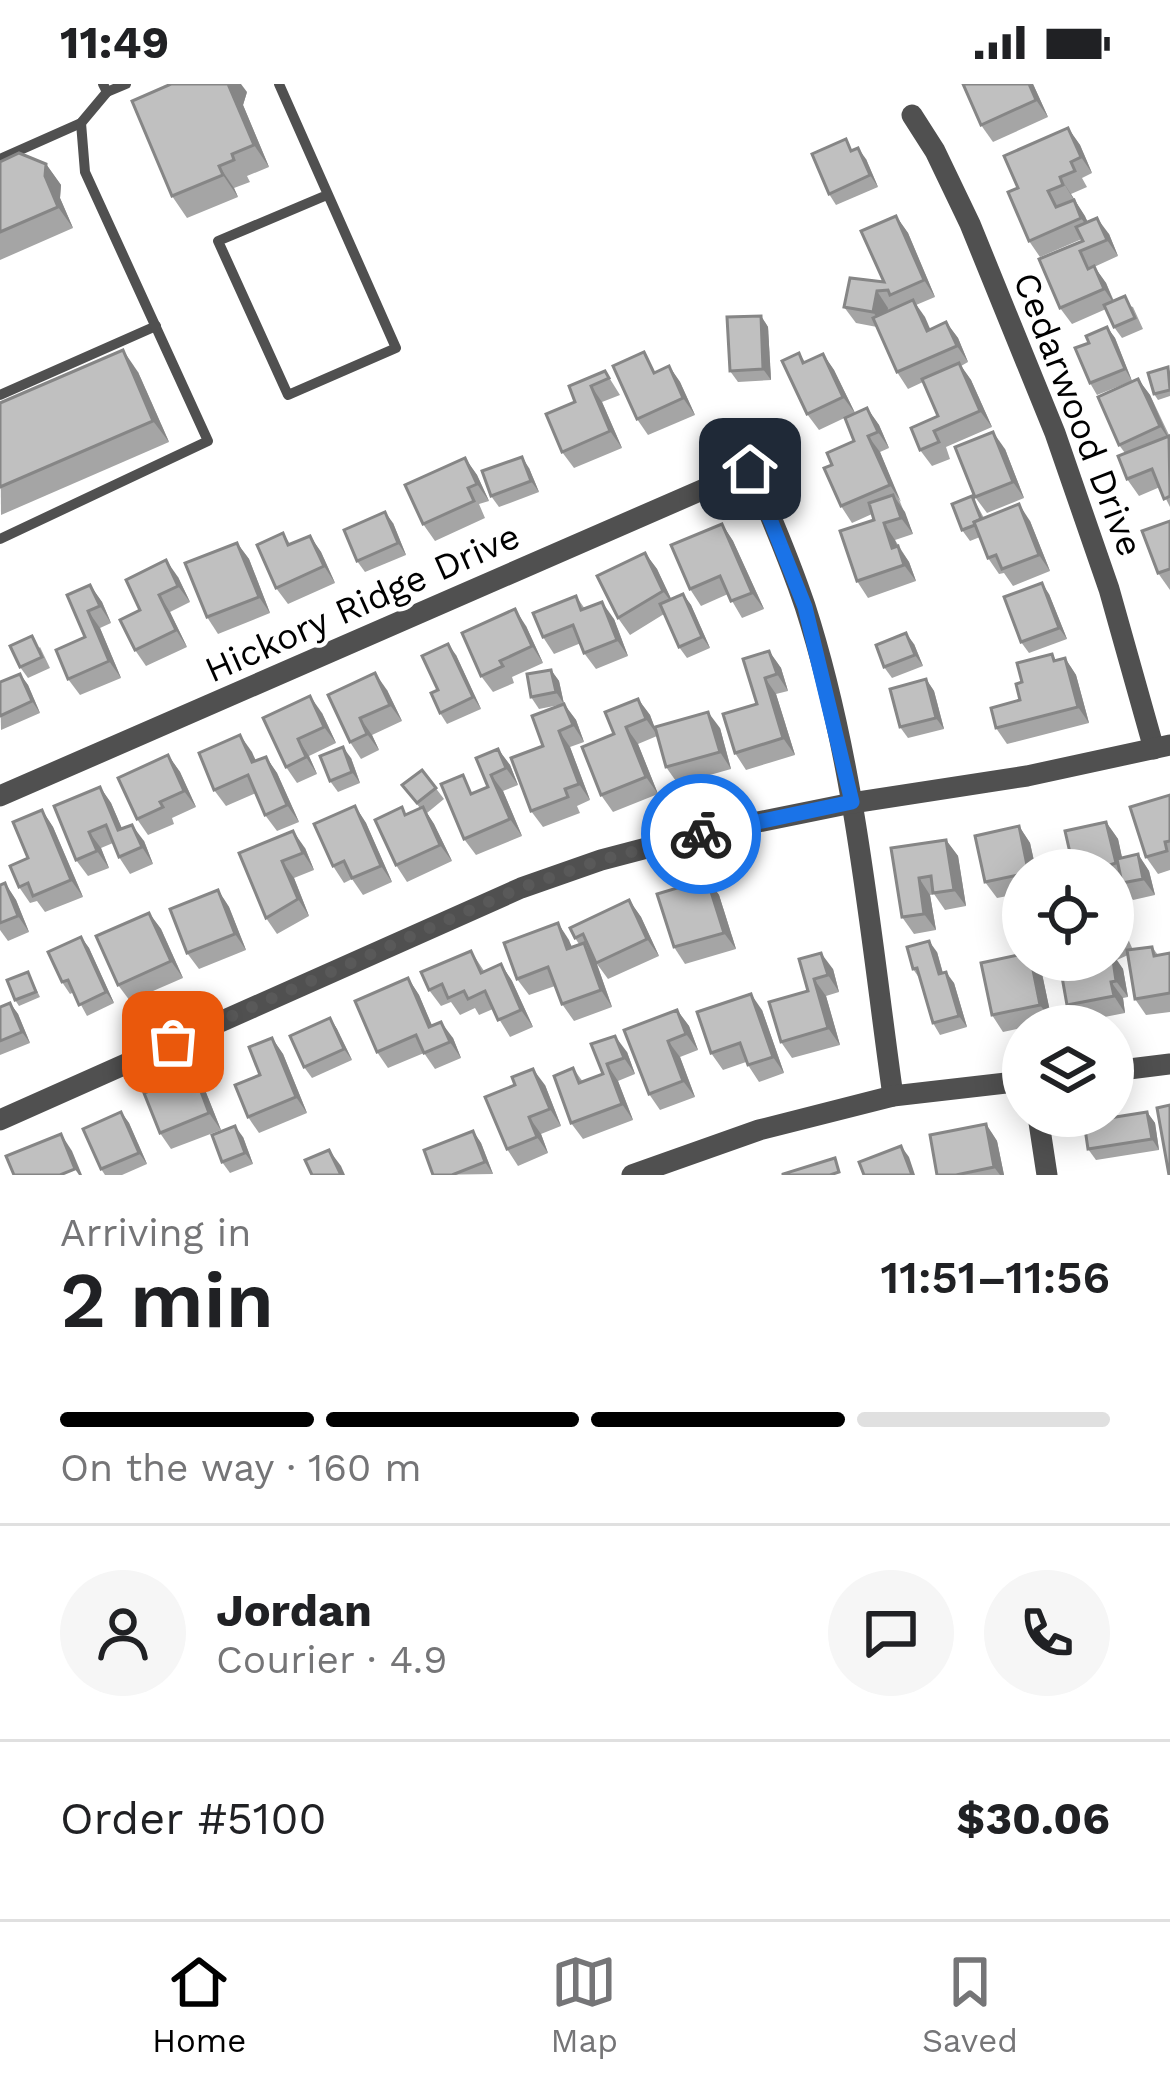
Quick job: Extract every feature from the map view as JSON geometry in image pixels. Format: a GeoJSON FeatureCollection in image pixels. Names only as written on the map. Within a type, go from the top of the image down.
{"type":"FeatureCollection","features":[{"type":"Feature","properties":{"kind":"street","name":"Cedarwood Drive"},"geometry":{"type":"LineString","coordinates":[[912,115],[970,224],[1055,434],[1162,747]]}},
{"type":"Feature","properties":{"kind":"street","name":"Hickory Ridge Drive"},"geometry":{"type":"LineString","coordinates":[[0,796],[750,469],[805,607],[852,802]]}},
{"type":"Feature","properties":{"kind":"street"},"geometry":{"type":"LineString","coordinates":[[0,1120],[520,888],[601,860],[852,802],[1027,776],[1162,747]]}},
{"type":"Feature","properties":{"kind":"street"},"geometry":{"type":"LineString","coordinates":[[852,802],[893,1096]]}},
{"type":"Feature","properties":{"kind":"street"},"geometry":{"type":"LineString","coordinates":[[1134,1068],[1170,1064]]}},
{"type":"Feature","properties":{"kind":"street"},"geometry":{"type":"LineString","coordinates":[[632,1175],[759,1130],[893,1096],[1002,1083]]}},
{"type":"Feature","properties":{"kind":"street"},"geometry":{"type":"LineString","coordinates":[[1041,1137],[1047,1175]]}},
{"type":"Feature","properties":{"kind":"lane"},"geometry":{"type":"LineString","coordinates":[[0,159],[81,123],[105,88],[126,84]]}},
{"type":"Feature","properties":{"kind":"lane"},"geometry":{"type":"LineString","coordinates":[[264,84],[281,88],[396,349],[288,395],[218,241],[327,195]]}},
{"type":"Feature","properties":{"kind":"lane"},"geometry":{"type":"LineString","coordinates":[[0,539],[208,441],[85,172],[81,123]]}},
{"type":"Feature","properties":{"kind":"lane"},"geometry":{"type":"LineString","coordinates":[[0,395],[156,326]]}},
{"type":"Feature","properties":{"kind":"building"},"geometry":{"type":"Polygon","coordinates":[[[171,84],[228,84],[254,145],[232,154],[234,160],[219,166],[223,175],[172,196],[132,101],[171,84]]]}},
{"type":"Feature","properties":{"kind":"building"},"geometry":{"type":"Polygon","coordinates":[[[963,84],[1029,84],[1036,100],[981,125],[963,84]]]}},
{"type":"Feature","properties":{"kind":"building"},"geometry":{"type":"Polygon","coordinates":[[[1068,128],[1081,157],[1071,162],[1075,171],[1060,177],[1063,185],[1048,191],[1056,207],[1074,200],[1081,218],[1029,241],[1008,192],[1018,188],[1004,156],[1068,128]]]}},
{"type":"Feature","properties":{"kind":"building"},"geometry":{"type":"Polygon","coordinates":[[[846,139],[851,151],[858,148],[870,175],[829,194],[812,154],[846,139]]]}},
{"type":"Feature","properties":{"kind":"building"},"geometry":{"type":"Polygon","coordinates":[[[19,153],[46,164],[45,176],[58,207],[0,232],[0,162],[19,153]]]}},
{"type":"Feature","properties":{"kind":"building"},"geometry":{"type":"Polygon","coordinates":[[[896,216],[924,280],[890,295],[888,290],[877,291],[873,312],[844,307],[850,278],[884,282],[861,231],[896,216]]]}},
{"type":"Feature","properties":{"kind":"building"},"geometry":{"type":"Polygon","coordinates":[[[1097,218],[1107,240],[1080,251],[1088,269],[1094,266],[1104,289],[1060,308],[1039,259],[1083,241],[1076,227],[1097,218]]]}},
{"type":"Feature","properties":{"kind":"building"},"geometry":{"type":"Polygon","coordinates":[[[1125,296],[1135,318],[1114,327],[1104,305],[1125,296]]]}},
{"type":"Feature","properties":{"kind":"building"},"geometry":{"type":"Polygon","coordinates":[[[913,300],[927,331],[946,322],[957,346],[897,372],[873,318],[913,300]]]}},
{"type":"Feature","properties":{"kind":"building"},"geometry":{"type":"Polygon","coordinates":[[[761,316],[763,369],[730,371],[727,317],[761,316]]]}},
{"type":"Feature","properties":{"kind":"building"},"geometry":{"type":"Polygon","coordinates":[[[1107,327],[1125,369],[1090,383],[1075,348],[1089,343],[1086,336],[1107,327]]]}},
{"type":"Feature","properties":{"kind":"building"},"geometry":{"type":"Polygon","coordinates":[[[123,350],[153,421],[0,487],[0,403],[123,350]]]}},
{"type":"Feature","properties":{"kind":"building"},"geometry":{"type":"Polygon","coordinates":[[[644,352],[654,373],[669,366],[683,398],[637,419],[613,366],[644,352]]]}},
{"type":"Feature","properties":{"kind":"building"},"geometry":{"type":"Polygon","coordinates":[[[799,353],[803,363],[823,354],[843,397],[807,414],[782,361],[799,353]]]}},
{"type":"Feature","properties":{"kind":"building"},"geometry":{"type":"Polygon","coordinates":[[[959,363],[980,411],[934,431],[939,442],[920,450],[911,428],[938,416],[922,379],[959,363]]]}},
{"type":"Feature","properties":{"kind":"building"},"geometry":{"type":"Polygon","coordinates":[[[1168,367],[1170,390],[1154,394],[1148,373],[1168,367]]]}},
{"type":"Feature","properties":{"kind":"building"},"geometry":{"type":"Polygon","coordinates":[[[605,371],[609,378],[591,386],[610,431],[562,452],[546,414],[575,402],[569,386],[605,371]]]}},
{"type":"Feature","properties":{"kind":"building"},"geometry":{"type":"Polygon","coordinates":[[[1138,379],[1160,426],[1119,445],[1098,397],[1138,379]]]}},
{"type":"Feature","properties":{"kind":"building"},"geometry":{"type":"Polygon","coordinates":[[[867,408],[878,432],[868,436],[890,485],[841,506],[824,468],[832,465],[827,453],[854,441],[845,418],[867,408]]]}},
{"type":"Feature","properties":{"kind":"building"},"geometry":{"type":"Polygon","coordinates":[[[993,432],[1013,482],[975,497],[955,447],[993,432]]]}},
{"type":"Feature","properties":{"kind":"building"},"geometry":{"type":"Polygon","coordinates":[[[1169,436],[1170,496],[1164,499],[1152,469],[1127,479],[1118,456],[1169,436]]]}},
{"type":"Feature","properties":{"kind":"building"},"geometry":{"type":"Polygon","coordinates":[[[522,457],[531,481],[491,496],[482,471],[522,457]]]}},
{"type":"Feature","properties":{"kind":"building"},"geometry":{"type":"Polygon","coordinates":[[[465,458],[477,484],[468,488],[474,501],[423,524],[405,485],[465,458]]]}},
{"type":"Feature","properties":{"kind":"building"},"geometry":{"type":"Polygon","coordinates":[[[893,495],[901,518],[884,523],[904,565],[857,581],[840,531],[874,520],[869,503],[893,495]]]}},
{"type":"Feature","properties":{"kind":"building"},"geometry":{"type":"Polygon","coordinates":[[[972,496],[981,519],[962,530],[952,504],[972,496]]]}},
{"type":"Feature","properties":{"kind":"building"},"geometry":{"type":"Polygon","coordinates":[[[1019,504],[1039,555],[1002,569],[996,555],[988,558],[974,522],[1019,504]]]}},
{"type":"Feature","properties":{"kind":"building"},"geometry":{"type":"Polygon","coordinates":[[[385,512],[398,543],[357,561],[344,530],[385,512]]]}},
{"type":"Feature","properties":{"kind":"building"},"geometry":{"type":"Polygon","coordinates":[[[1170,521],[1170,569],[1158,573],[1142,531],[1170,521]]]}},
{"type":"Feature","properties":{"kind":"building"},"geometry":{"type":"Polygon","coordinates":[[[722,524],[752,593],[731,601],[720,576],[690,589],[671,545],[722,524]]]}},
{"type":"Feature","properties":{"kind":"building"},"geometry":{"type":"Polygon","coordinates":[[[283,533],[288,545],[310,536],[324,566],[276,588],[257,545],[283,533]]]}},
{"type":"Feature","properties":{"kind":"building"},"geometry":{"type":"Polygon","coordinates":[[[237,543],[259,597],[207,617],[185,563],[237,543]]]}},
{"type":"Feature","properties":{"kind":"building"},"geometry":{"type":"Polygon","coordinates":[[[645,553],[663,591],[618,618],[597,576],[645,553]]]}},
{"type":"Feature","properties":{"kind":"building"},"geometry":{"type":"Polygon","coordinates":[[[166,560],[178,586],[159,595],[176,630],[135,650],[120,620],[140,610],[126,580],[166,560]]]}},
{"type":"Feature","properties":{"kind":"building"},"geometry":{"type":"Polygon","coordinates":[[[1042,583],[1059,628],[1021,642],[1004,597],[1042,583]]]}},
{"type":"Feature","properties":{"kind":"building"},"geometry":{"type":"Polygon","coordinates":[[[90,585],[100,606],[88,611],[109,661],[68,679],[56,650],[85,637],[67,595],[90,585]]]}},
{"type":"Feature","properties":{"kind":"building"},"geometry":{"type":"Polygon","coordinates":[[[683,594],[702,637],[679,647],[660,604],[683,594]]]}},
{"type":"Feature","properties":{"kind":"building"},"geometry":{"type":"Polygon","coordinates":[[[576,596],[581,610],[602,602],[617,640],[584,653],[573,625],[543,637],[533,613],[576,596]]]}},
{"type":"Feature","properties":{"kind":"building"},"geometry":{"type":"Polygon","coordinates":[[[515,609],[532,646],[481,676],[462,633],[515,609]]]}},
{"type":"Feature","properties":{"kind":"building"},"geometry":{"type":"Polygon","coordinates":[[[906,633],[915,655],[884,667],[876,645],[906,633]]]}},
{"type":"Feature","properties":{"kind":"building"},"geometry":{"type":"Polygon","coordinates":[[[32,636],[42,657],[20,667],[10,646],[32,636]]]}},
{"type":"Feature","properties":{"kind":"building"},"geometry":{"type":"Polygon","coordinates":[[[448,644],[473,697],[440,713],[431,693],[438,690],[422,656],[448,644]]]}},
{"type":"Feature","properties":{"kind":"building"},"geometry":{"type":"Polygon","coordinates":[[[769,651],[777,674],[765,678],[783,738],[735,753],[723,714],[757,704],[743,659],[769,651]]]}},
{"type":"Feature","properties":{"kind":"building"},"geometry":{"type":"Polygon","coordinates":[[[1052,654],[1054,661],[1065,658],[1078,707],[996,728],[991,708],[1020,700],[1017,663],[1052,654]]]}},
{"type":"Feature","properties":{"kind":"building"},"geometry":{"type":"Polygon","coordinates":[[[551,670],[556,692],[531,697],[527,674],[551,670]]]}},
{"type":"Feature","properties":{"kind":"building"},"geometry":{"type":"Polygon","coordinates":[[[375,673],[390,705],[360,718],[367,734],[350,742],[328,695],[375,673]]]}},
{"type":"Feature","properties":{"kind":"building"},"geometry":{"type":"Polygon","coordinates":[[[20,674],[32,701],[0,716],[0,682],[20,674]]]}},
{"type":"Feature","properties":{"kind":"building"},"geometry":{"type":"Polygon","coordinates":[[[926,679],[936,718],[900,727],[890,689],[926,679]]]}},
{"type":"Feature","properties":{"kind":"building"},"geometry":{"type":"Polygon","coordinates":[[[310,696],[324,727],[298,739],[306,757],[286,767],[263,718],[310,696]]]}},
{"type":"Feature","properties":{"kind":"building"},"geometry":{"type":"Polygon","coordinates":[[[638,699],[646,719],[626,727],[646,777],[601,795],[582,747],[614,734],[605,712],[638,699]]]}},
{"type":"Feature","properties":{"kind":"building"},"geometry":{"type":"Polygon","coordinates":[[[564,704],[573,725],[559,731],[579,784],[565,789],[568,797],[531,811],[511,758],[543,746],[532,716],[564,704]]]}},
{"type":"Feature","properties":{"kind":"building"},"geometry":{"type":"Polygon","coordinates":[[[708,712],[720,752],[666,767],[655,727],[708,712]]]}},
{"type":"Feature","properties":{"kind":"building"},"geometry":{"type":"Polygon","coordinates":[[[240,735],[252,762],[266,757],[287,805],[265,815],[248,775],[214,790],[199,753],[240,735]]]}},
{"type":"Feature","properties":{"kind":"building"},"geometry":{"type":"Polygon","coordinates":[[[343,747],[352,772],[330,781],[320,756],[343,747]]]}},
{"type":"Feature","properties":{"kind":"building"},"geometry":{"type":"Polygon","coordinates":[[[498,749],[506,768],[491,775],[510,819],[464,839],[441,784],[463,775],[471,794],[488,787],[476,758],[498,749]]]}},
{"type":"Feature","properties":{"kind":"building"},"geometry":{"type":"Polygon","coordinates":[[[168,755],[184,791],[137,819],[118,778],[168,755]]]}},
{"type":"Feature","properties":{"kind":"building"},"geometry":{"type":"Polygon","coordinates":[[[422,770],[436,788],[417,803],[402,785],[422,770]]]}},
{"type":"Feature","properties":{"kind":"building"},"geometry":{"type":"Polygon","coordinates":[[[100,787],[118,830],[132,825],[142,847],[119,857],[106,825],[89,832],[97,851],[76,860],[54,806],[100,787]]]}},
{"type":"Feature","properties":{"kind":"building"},"geometry":{"type":"Polygon","coordinates":[[[1170,795],[1167,851],[1146,857],[1130,807],[1170,795]]]}},
{"type":"Feature","properties":{"kind":"building"},"geometry":{"type":"Polygon","coordinates":[[[355,806],[381,866],[352,878],[344,861],[333,866],[314,824],[355,806]]]}},
{"type":"Feature","properties":{"kind":"building"},"geometry":{"type":"Polygon","coordinates":[[[402,807],[405,815],[423,807],[440,845],[396,865],[375,820],[402,807]]]}},
{"type":"Feature","properties":{"kind":"building"},"geometry":{"type":"Polygon","coordinates":[[[42,810],[71,880],[33,896],[28,883],[19,887],[10,866],[28,858],[13,822],[42,810]]]}},
{"type":"Feature","properties":{"kind":"building"},"geometry":{"type":"Polygon","coordinates":[[[1106,822],[1113,849],[1069,849],[1065,831],[1106,822]]]}},
{"type":"Feature","properties":{"kind":"building"},"geometry":{"type":"Polygon","coordinates":[[[1019,826],[1024,849],[1002,849],[1002,878],[985,882],[975,836],[1019,826]]]}},
{"type":"Feature","properties":{"kind":"building"},"geometry":{"type":"Polygon","coordinates":[[[293,831],[303,853],[282,861],[298,899],[266,918],[239,853],[293,831]]]}},
{"type":"Feature","properties":{"kind":"building"},"geometry":{"type":"Polygon","coordinates":[[[946,840],[954,890],[933,893],[931,876],[919,878],[924,914],[902,917],[891,848],[946,840]]]}},
{"type":"Feature","properties":{"kind":"building"},"geometry":{"type":"Polygon","coordinates":[[[1138,854],[1143,879],[1134,881],[1134,855],[1138,854]]]}},
{"type":"Feature","properties":{"kind":"building"},"geometry":{"type":"Polygon","coordinates":[[[707,879],[724,933],[674,947],[657,894],[707,879]]]}},
{"type":"Feature","properties":{"kind":"building"},"geometry":{"type":"Polygon","coordinates":[[[5,883],[18,916],[0,923],[0,885],[5,883]]]}},
{"type":"Feature","properties":{"kind":"building"},"geometry":{"type":"Polygon","coordinates":[[[218,890],[235,934],[187,953],[170,909],[218,890]]]}},
{"type":"Feature","properties":{"kind":"building"},"geometry":{"type":"Polygon","coordinates":[[[629,900],[647,939],[596,963],[583,934],[575,938],[570,928],[629,900]]]}},
{"type":"Feature","properties":{"kind":"building"},"geometry":{"type":"Polygon","coordinates":[[[149,913],[171,961],[118,985],[96,936],[149,913]]]}},
{"type":"Feature","properties":{"kind":"building"},"geometry":{"type":"Polygon","coordinates":[[[558,923],[567,949],[584,943],[601,990],[562,1004],[548,967],[517,979],[504,943],[558,923]]]}},
{"type":"Feature","properties":{"kind":"building"},"geometry":{"type":"Polygon","coordinates":[[[81,937],[106,992],[79,1005],[48,952],[81,937]]]}},
{"type":"Feature","properties":{"kind":"building"},"geometry":{"type":"Polygon","coordinates":[[[929,941],[939,974],[946,972],[959,1016],[933,1023],[907,947],[929,941]]]}},
{"type":"Feature","properties":{"kind":"building"},"geometry":{"type":"Polygon","coordinates":[[[1152,947],[1154,956],[1170,953],[1170,993],[1135,999],[1134,949],[1152,947]]]}},
{"type":"Feature","properties":{"kind":"building"},"geometry":{"type":"Polygon","coordinates":[[[471,951],[481,973],[501,964],[521,1010],[498,1020],[485,991],[468,999],[464,991],[448,998],[442,984],[429,990],[421,972],[471,951]]]}},
{"type":"Feature","properties":{"kind":"building"},"geometry":{"type":"Polygon","coordinates":[[[821,953],[828,975],[814,979],[828,1028],[781,1042],[769,1002],[808,991],[799,959],[821,953]]]}},
{"type":"Feature","properties":{"kind":"building"},"geometry":{"type":"Polygon","coordinates":[[[1002,958],[1002,981],[1035,981],[1040,1005],[1002,1005],[1002,1013],[992,1015],[981,963],[1002,958]]]}},
{"type":"Feature","properties":{"kind":"building"},"geometry":{"type":"Polygon","coordinates":[[[28,972],[36,992],[15,1000],[7,980],[28,972]]]}},
{"type":"Feature","properties":{"kind":"building"},"geometry":{"type":"Polygon","coordinates":[[[408,978],[429,1027],[441,1022],[450,1042],[424,1053],[416,1035],[377,1052],[355,1001],[408,978]]]}},
{"type":"Feature","properties":{"kind":"building"},"geometry":{"type":"Polygon","coordinates":[[[1063,981],[1116,981],[1111,982],[1114,996],[1067,1005],[1063,981]]]}},
{"type":"Feature","properties":{"kind":"building"},"geometry":{"type":"Polygon","coordinates":[[[751,994],[773,1057],[748,1065],[740,1043],[711,1053],[697,1012],[751,994]]]}},
{"type":"Feature","properties":{"kind":"building"},"geometry":{"type":"Polygon","coordinates":[[[10,1003],[22,1032],[0,1041],[0,1007],[10,1003]]]}},
{"type":"Feature","properties":{"kind":"building"},"geometry":{"type":"Polygon","coordinates":[[[677,1010],[686,1034],[668,1041],[683,1081],[649,1094],[624,1030],[677,1010]]]}},
{"type":"Feature","properties":{"kind":"building"},"geometry":{"type":"Polygon","coordinates":[[[330,1018],[344,1049],[304,1067],[290,1036],[330,1018]]]}},
{"type":"Feature","properties":{"kind":"building"},"geometry":{"type":"Polygon","coordinates":[[[615,1036],[624,1058],[607,1064],[622,1104],[571,1123],[554,1076],[573,1068],[579,1083],[603,1074],[591,1044],[615,1036]]]}},
{"type":"Feature","properties":{"kind":"building"},"geometry":{"type":"Polygon","coordinates":[[[272,1038],[296,1097],[248,1117],[235,1085],[260,1075],[249,1047],[272,1038]]]}},
{"type":"Feature","properties":{"kind":"building"},"geometry":{"type":"Polygon","coordinates":[[[533,1069],[550,1109],[529,1117],[537,1137],[507,1149],[485,1097],[515,1085],[512,1077],[533,1069]]]}},
{"type":"Feature","properties":{"kind":"building"},"geometry":{"type":"Polygon","coordinates":[[[194,1073],[209,1113],[160,1133],[144,1093],[194,1073]]]}},
{"type":"Feature","properties":{"kind":"building"},"geometry":{"type":"Polygon","coordinates":[[[1170,1105],[1170,1175],[1169,1175],[1157,1108],[1170,1105]]]}},
{"type":"Feature","properties":{"kind":"building"},"geometry":{"type":"Polygon","coordinates":[[[121,1112],[139,1153],[101,1169],[83,1129],[121,1112]]]}},
{"type":"Feature","properties":{"kind":"building"},"geometry":{"type":"Polygon","coordinates":[[[1147,1112],[1152,1139],[1088,1149],[1086,1137],[1134,1137],[1134,1114],[1147,1112]]]}},
{"type":"Feature","properties":{"kind":"building"},"geometry":{"type":"Polygon","coordinates":[[[986,1124],[994,1167],[937,1175],[930,1135],[986,1124]]]}},
{"type":"Feature","properties":{"kind":"building"},"geometry":{"type":"Polygon","coordinates":[[[235,1126],[245,1153],[222,1162],[212,1135],[235,1126]]]}},
{"type":"Feature","properties":{"kind":"building"},"geometry":{"type":"Polygon","coordinates":[[[473,1131],[485,1162],[452,1175],[433,1175],[424,1150],[473,1131]]]}},
{"type":"Feature","properties":{"kind":"building"},"geometry":{"type":"Polygon","coordinates":[[[61,1134],[75,1169],[60,1175],[14,1175],[6,1156],[61,1134]]]}},
{"type":"Feature","properties":{"kind":"building"},"geometry":{"type":"Polygon","coordinates":[[[901,1146],[912,1175],[864,1175],[859,1162],[901,1146]]]}},
{"type":"Feature","properties":{"kind":"building"},"geometry":{"type":"Polygon","coordinates":[[[329,1150],[341,1175],[312,1175],[305,1160],[329,1150]]]}},
{"type":"Feature","properties":{"kind":"building"},"geometry":{"type":"Polygon","coordinates":[[[835,1158],[839,1172],[830,1175],[783,1175],[783,1174],[835,1158]]]}},
{"type":"Feature","properties":{"kind":"way so far"},"geometry":{"type":"LineString","coordinates":[[173,1042],[520,888],[601,860],[701,834]]}},
{"type":"Feature","properties":{"kind":"route"},"geometry":{"type":"LineString","coordinates":[[701,834],[852,802],[805,607],[750,469]]}}]}
